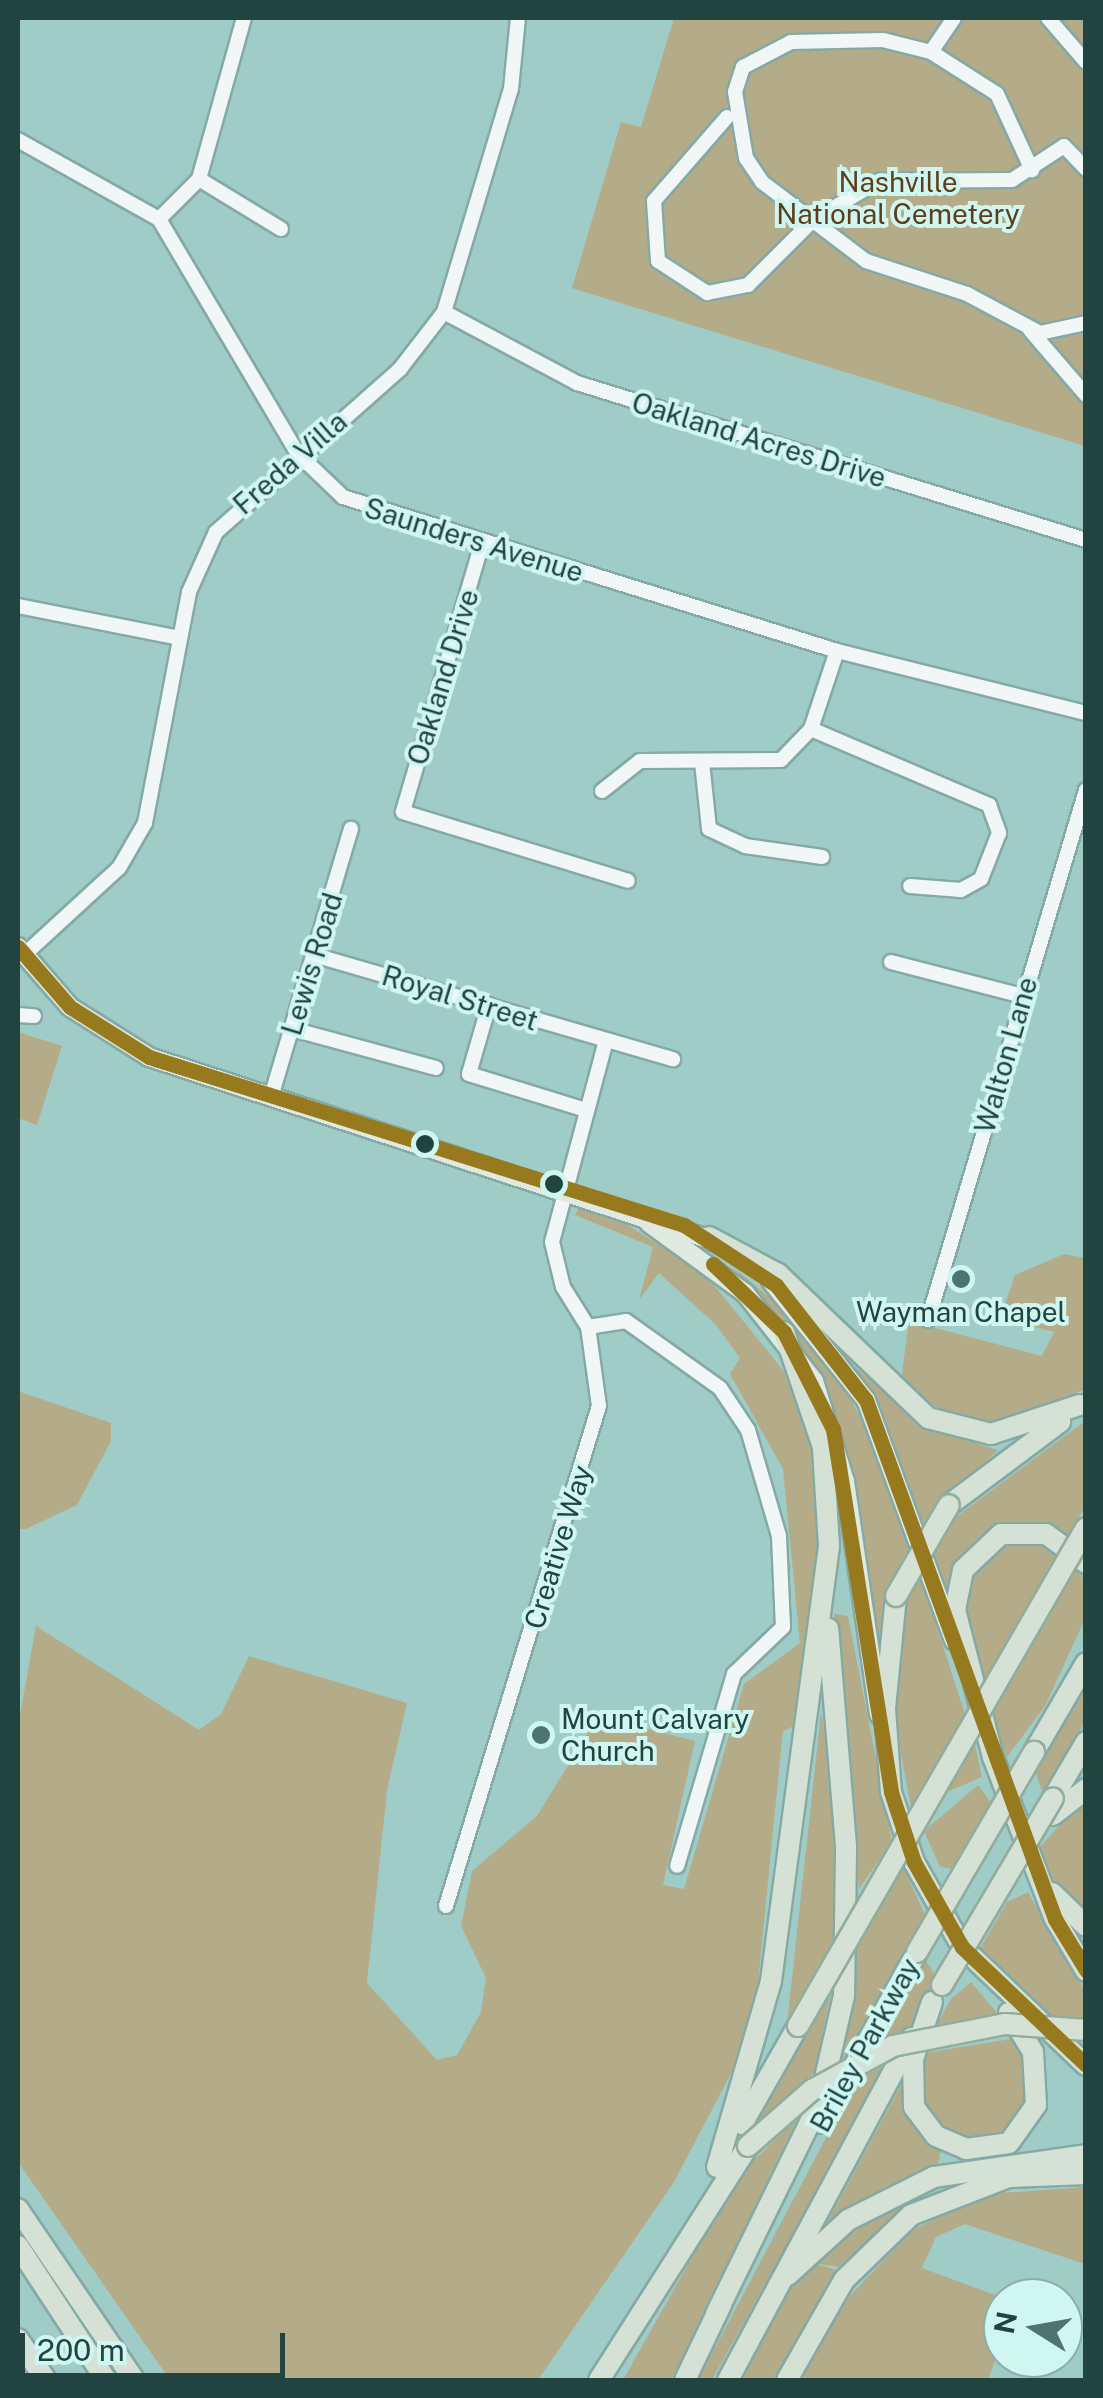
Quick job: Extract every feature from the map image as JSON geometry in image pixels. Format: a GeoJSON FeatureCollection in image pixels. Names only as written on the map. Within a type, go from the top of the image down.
{"type":"FeatureCollection","features":[{"type":"Feature","properties":{"kind":"highway"},"geometry":{"type":"LineString","coordinates":[[709,1237],[778,1274],[928,1418],[992,1434],[1082,1401]]}},
{"type":"Feature","properties":{"kind":"highway"},"geometry":{"type":"LineString","coordinates":[[716,2314],[819,2104],[844,1996],[845,1829],[825,1572],[823,1447],[784,1332]]}},
{"type":"Feature","properties":{"kind":"highway"},"geometry":{"type":"LineString","coordinates":[[937,1993],[911,2071],[919,2116],[955,2147],[1009,2142],[1036,2105],[1037,2067],[914,1862],[891,1792],[885,1685],[896,1596],[949,1505],[1082,1401]]}},
{"type":"Feature","properties":{"kind":"highway"},"geometry":{"type":"LineString","coordinates":[[678,2250],[717,2167],[1086,1528]]}},
{"type":"Feature","properties":{"kind":"highway"},"geometry":{"type":"LineString","coordinates":[[1086,1563],[1037,1531],[983,1544],[955,1598],[966,1673],[1029,1858],[1086,1971]]}},
{"type":"Feature","properties":{"kind":"highway"},"geometry":{"type":"LineString","coordinates":[[717,2167],[771,1981],[825,1572]]}},
{"type":"Feature","properties":{"kind":"highway"},"geometry":{"type":"LineString","coordinates":[[1070,1687],[1086,1649]]}},
{"type":"Feature","properties":{"kind":"highway","name":"Briley Parkway"},"geometry":{"type":"LineString","coordinates":[[685,2380],[716,2314],[917,1952],[1086,1663]]}},
{"type":"Feature","properties":{"kind":"highway"},"geometry":{"type":"LineString","coordinates":[[1053,1807],[1086,1742]]}},
{"type":"Feature","properties":{"kind":"highway"},"geometry":{"type":"LineString","coordinates":[[1053,1807],[1086,1788]]}},
{"type":"Feature","properties":{"kind":"highway","name":"Briley Parkway"},"geometry":{"type":"LineString","coordinates":[[728,2380],[770,2295],[937,1993],[1029,1858],[1053,1807]]}},
{"type":"Feature","properties":{"kind":"highway"},"geometry":{"type":"LineString","coordinates":[[1029,1858],[1086,1926]]}},
{"type":"Feature","properties":{"kind":"highway"},"geometry":{"type":"LineString","coordinates":[[962,1946],[1086,2066]]}},
{"type":"Feature","properties":{"kind":"highway"},"geometry":{"type":"LineString","coordinates":[[599,2380],[678,2250],[748,2146],[812,2090],[893,2046],[1005,2024],[1086,2030]]}},
{"type":"Feature","properties":{"kind":"highway"},"geometry":{"type":"LineString","coordinates":[[770,2295],[848,2220],[892,2194],[1012,2159],[1086,2155]]}},
{"type":"Feature","properties":{"kind":"highway"},"geometry":{"type":"LineString","coordinates":[[787,2380],[844,2280],[911,2215],[1010,2177],[1086,2174]]}},
{"type":"Feature","properties":{"kind":"highway"},"geometry":{"type":"LineString","coordinates":[[18,2209],[134,2380]]}},
{"type":"Feature","properties":{"kind":"highway"},"geometry":{"type":"LineString","coordinates":[[18,2246],[106,2380]]}},
{"type":"Feature","properties":{"kind":"highway"},"geometry":{"type":"LineString","coordinates":[[18,2339],[46,2380]]}},
{"type":"Feature","properties":{"kind":"main road"},"geometry":{"type":"LineString","coordinates":[[21,951],[70,1008],[149,1057],[709,1237],[776,1285],[842,1360],[885,1444],[966,1673]]}},
{"type":"Feature","properties":{"kind":"main road"},"geometry":{"type":"LineString","coordinates":[[613,1204],[719,1269],[784,1332],[833,1429],[891,1792]]}},
{"type":"Feature","properties":{"kind":"street"},"geometry":{"type":"LineString","coordinates":[[18,140],[159,218],[199,180],[244,18]]}},
{"type":"Feature","properties":{"kind":"street","name":"Freda Villa"},"geometry":{"type":"LineString","coordinates":[[21,951],[119,868],[146,823],[180,638],[216,532],[298,454],[400,369],[444,312],[512,89],[518,18]]}},
{"type":"Feature","properties":{"kind":"street"},"geometry":{"type":"LineString","coordinates":[[931,52],[954,18]]}},
{"type":"Feature","properties":{"kind":"street"},"geometry":{"type":"LineString","coordinates":[[1048,18],[1086,62]]}},
{"type":"Feature","properties":{"kind":"street"},"geometry":{"type":"LineString","coordinates":[[1032,170],[998,94],[931,52],[883,40],[791,42],[743,67],[736,105],[746,158],[762,182],[866,260],[966,294],[1029,329],[1059,335],[1086,323]]}},
{"type":"Feature","properties":{"kind":"street"},"geometry":{"type":"LineString","coordinates":[[727,117],[654,201],[658,261],[692,288],[732,292],[766,271],[813,220],[879,181],[1012,180],[1064,146],[1086,168]]}},
{"type":"Feature","properties":{"kind":"street"},"geometry":{"type":"LineString","coordinates":[[199,180],[281,229]]}},
{"type":"Feature","properties":{"kind":"street","name":"Saunders Avenue"},"geometry":{"type":"LineString","coordinates":[[159,218],[298,454],[364,508],[837,651],[1086,713]]}},
{"type":"Feature","properties":{"kind":"street","name":"Oakland Acres Drive"},"geometry":{"type":"LineString","coordinates":[[444,312],[577,383],[1086,540]]}},
{"type":"Feature","properties":{"kind":"street"},"geometry":{"type":"LineString","coordinates":[[1029,329],[1086,395]]}},
{"type":"Feature","properties":{"kind":"street","name":"Oakland Drive"},"geometry":{"type":"LineString","coordinates":[[482,543],[403,812],[628,881]]}},
{"type":"Feature","properties":{"kind":"street"},"geometry":{"type":"LineString","coordinates":[[18,606],[180,638]]}},
{"type":"Feature","properties":{"kind":"street"},"geometry":{"type":"LineString","coordinates":[[602,792],[640,761],[781,760],[811,729],[837,651]]}},
{"type":"Feature","properties":{"kind":"street"},"geometry":{"type":"LineString","coordinates":[[811,729],[989,805],[999,833],[981,879],[961,890],[910,886]]}},
{"type":"Feature","properties":{"kind":"street"},"geometry":{"type":"LineString","coordinates":[[702,762],[700,809],[709,828],[744,846],[822,857]]}},
{"type":"Feature","properties":{"kind":"street","name":"Walton Lane"},"geometry":{"type":"LineString","coordinates":[[928,1320],[1086,790]]}},
{"type":"Feature","properties":{"kind":"street","name":"Lewis Road"},"geometry":{"type":"LineString","coordinates":[[271,1097],[351,830]]}},
{"type":"Feature","properties":{"kind":"street","name":"Royal Street"},"geometry":{"type":"LineString","coordinates":[[314,955],[489,1005],[605,1044],[672,1059]]}},
{"type":"Feature","properties":{"kind":"street"},"geometry":{"type":"LineString","coordinates":[[891,962],[1022,996]]}},
{"type":"Feature","properties":{"kind":"street"},"geometry":{"type":"LineString","coordinates":[[489,1005],[469,1074],[586,1110]]}},
{"type":"Feature","properties":{"kind":"street"},"geometry":{"type":"LineString","coordinates":[[18,1015],[34,1016]]}},
{"type":"Feature","properties":{"kind":"street"},"geometry":{"type":"LineString","coordinates":[[292,1029],[436,1068]]}},
{"type":"Feature","properties":{"kind":"street","name":"Creative Way"},"geometry":{"type":"LineString","coordinates":[[446,1906],[599,1406],[588,1327],[555,1264],[563,1188],[605,1044]]}},
{"type":"Feature","properties":{"kind":"street"},"geometry":{"type":"LineString","coordinates":[[588,1327],[626,1321],[720,1388],[754,1447],[779,1536],[783,1627],[734,1674],[678,1866]]}},
{"type":"Feature","properties":{"kind":"green space","name":"Nashville National Cemetery"},"geometry":{"type":"Polygon","coordinates":[[[674,18],[1085,18],[1085,446],[572,288],[621,122],[641,127],[674,18]]]}},
{"type":"Feature","properties":{"kind":"green space"},"geometry":{"type":"Polygon","coordinates":[[[18,1032],[62,1046],[37,1125],[18,1118],[18,1032]]]}},
{"type":"Feature","properties":{"kind":"green space"},"geometry":{"type":"Polygon","coordinates":[[[579,1207],[623,1222],[705,1274],[783,1370],[814,1447],[818,1547],[798,1724],[783,1731],[756,2003],[739,2058],[674,2182],[538,2380],[170,2380],[18,2162],[18,1726],[36,1626],[199,1730],[221,1714],[249,1656],[407,1703],[387,1790],[367,1983],[437,2060],[457,2055],[481,2012],[486,1978],[461,1926],[472,1871],[537,1816],[598,1716],[695,1741],[663,1885],[684,1889],[744,1684],[800,1643],[783,1469],[730,1374],[740,1358],[716,1325],[659,1273],[639,1300],[653,1247],[575,1215],[579,1207]]]}},
{"type":"Feature","properties":{"kind":"green space"},"geometry":{"type":"Polygon","coordinates":[[[1064,1254],[1085,1258],[1085,1389],[999,1426],[960,1419],[900,1388],[909,1321],[1042,1356],[1054,1332],[1000,1318],[1015,1275],[1064,1254]]]}},
{"type":"Feature","properties":{"kind":"green space"},"geometry":{"type":"Polygon","coordinates":[[[734,1268],[785,1310],[846,1389],[879,1457],[909,1545],[876,1657],[845,1464],[803,1356],[734,1268]]]}},
{"type":"Feature","properties":{"kind":"green space"},"geometry":{"type":"Polygon","coordinates":[[[855,1367],[928,1429],[998,1450],[922,1524],[855,1367]]]}},
{"type":"Feature","properties":{"kind":"green space"},"geometry":{"type":"Polygon","coordinates":[[[18,1391],[111,1423],[111,1441],[77,1505],[26,1529],[18,1529],[18,1391]]]}},
{"type":"Feature","properties":{"kind":"green space"},"geometry":{"type":"Polygon","coordinates":[[[1085,1421],[1085,1507],[1067,1538],[987,1535],[946,1591],[930,1546],[945,1525],[1085,1421]]]}},
{"type":"Feature","properties":{"kind":"green space"},"geometry":{"type":"Polygon","coordinates":[[[1011,1540],[1060,1550],[982,1685],[962,1628],[970,1569],[1011,1540]]]}},
{"type":"Feature","properties":{"kind":"green space"},"geometry":{"type":"Polygon","coordinates":[[[1075,1561],[1085,1582],[1084,1621],[1045,1706],[1007,1757],[990,1709],[1075,1561]]]}},
{"type":"Feature","properties":{"kind":"green space"},"geometry":{"type":"Polygon","coordinates":[[[917,1566],[965,1714],[911,1807],[892,1707],[902,1605],[917,1566]]]}},
{"type":"Feature","properties":{"kind":"green space"},"geometry":{"type":"Polygon","coordinates":[[[834,1614],[848,1616],[892,1841],[859,1889],[834,1614]]]}},
{"type":"Feature","properties":{"kind":"green space"},"geometry":{"type":"Polygon","coordinates":[[[1085,1679],[1085,1721],[1044,1796],[1035,1771],[1085,1679]]]}},
{"type":"Feature","properties":{"kind":"green space"},"geometry":{"type":"Polygon","coordinates":[[[821,1712],[836,1803],[840,1932],[787,2024],[821,1712]]]}},
{"type":"Feature","properties":{"kind":"green space"},"geometry":{"type":"Polygon","coordinates":[[[973,1736],[982,1777],[949,1791],[944,1787],[973,1736]]]}},
{"type":"Feature","properties":{"kind":"green space"},"geometry":{"type":"Polygon","coordinates":[[[978,1785],[992,1804],[954,1869],[940,1867],[924,1831],[978,1785]]]}},
{"type":"Feature","properties":{"kind":"green space"},"geometry":{"type":"Polygon","coordinates":[[[1085,1797],[1085,1915],[1058,1894],[1039,1848],[1085,1797]]]}},
{"type":"Feature","properties":{"kind":"green space"},"geometry":{"type":"Polygon","coordinates":[[[901,1862],[926,1917],[840,2063],[853,1945],[901,1862]]]}},
{"type":"Feature","properties":{"kind":"green space"},"geometry":{"type":"Polygon","coordinates":[[[1028,1892],[1085,1991],[1085,2024],[1050,2020],[981,1947],[1007,1902],[1028,1892]]]}},
{"type":"Feature","properties":{"kind":"green space"},"geometry":{"type":"Polygon","coordinates":[[[926,1961],[938,1979],[903,2040],[875,2050],[926,1961]]]}},
{"type":"Feature","properties":{"kind":"green space"},"geometry":{"type":"Polygon","coordinates":[[[834,1977],[815,2072],[746,2134],[834,1977]]]}},
{"type":"Feature","properties":{"kind":"green space"},"geometry":{"type":"Polygon","coordinates":[[[971,1982],[1003,2020],[934,2030],[951,1999],[971,1982]]]}},
{"type":"Feature","properties":{"kind":"green space"},"geometry":{"type":"Polygon","coordinates":[[[1017,2038],[1030,2099],[1004,2138],[973,2144],[931,2124],[918,2086],[924,2053],[1017,2038]]]}},
{"type":"Feature","properties":{"kind":"green space"},"geometry":{"type":"Polygon","coordinates":[[[887,2065],[712,2380],[698,2380],[857,2079],[887,2065]]]}},
{"type":"Feature","properties":{"kind":"green space"},"geometry":{"type":"Polygon","coordinates":[[[904,2080],[941,2149],[937,2170],[883,2188],[826,2225],[904,2080]]]}},
{"type":"Feature","properties":{"kind":"green space"},"geometry":{"type":"Polygon","coordinates":[[[798,2117],[671,2380],[623,2380],[737,2177],[798,2117]]]}},
{"type":"Feature","properties":{"kind":"green space"},"geometry":{"type":"Polygon","coordinates":[[[960,2181],[900,2211],[839,2267],[814,2263],[839,2271],[772,2380],[737,2380],[783,2297],[804,2269],[845,2232],[960,2181]]]}},
{"type":"Feature","properties":{"kind":"green space"},"geometry":{"type":"Polygon","coordinates":[[[1085,2187],[1085,2264],[965,2224],[936,2237],[922,2268],[983,2291],[983,2378],[988,2380],[799,2380],[846,2300],[912,2230],[987,2194],[1085,2187]]]}},
{"type":"Feature","properties":{"kind":"transit line"},"geometry":{"type":"LineString","coordinates":[[18,947],[70,1007],[149,1057],[684,1225],[776,1285],[866,1400],[1055,1919],[1086,1970]]}},
{"type":"Feature","properties":{"kind":"transit line"},"geometry":{"type":"LineString","coordinates":[[713,1264],[784,1332],[833,1429],[891,1792],[914,1862],[962,1947],[1086,2065]]}},
{"type":"Feature","properties":{"kind":"place","name":"Wayman Chapel"},"geometry":{"type":"Point","coordinates":[961,1279]}},
{"type":"Feature","properties":{"kind":"place","name":"Mount Calvary Church"},"geometry":{"type":"Point","coordinates":[541,1735]}}]}
